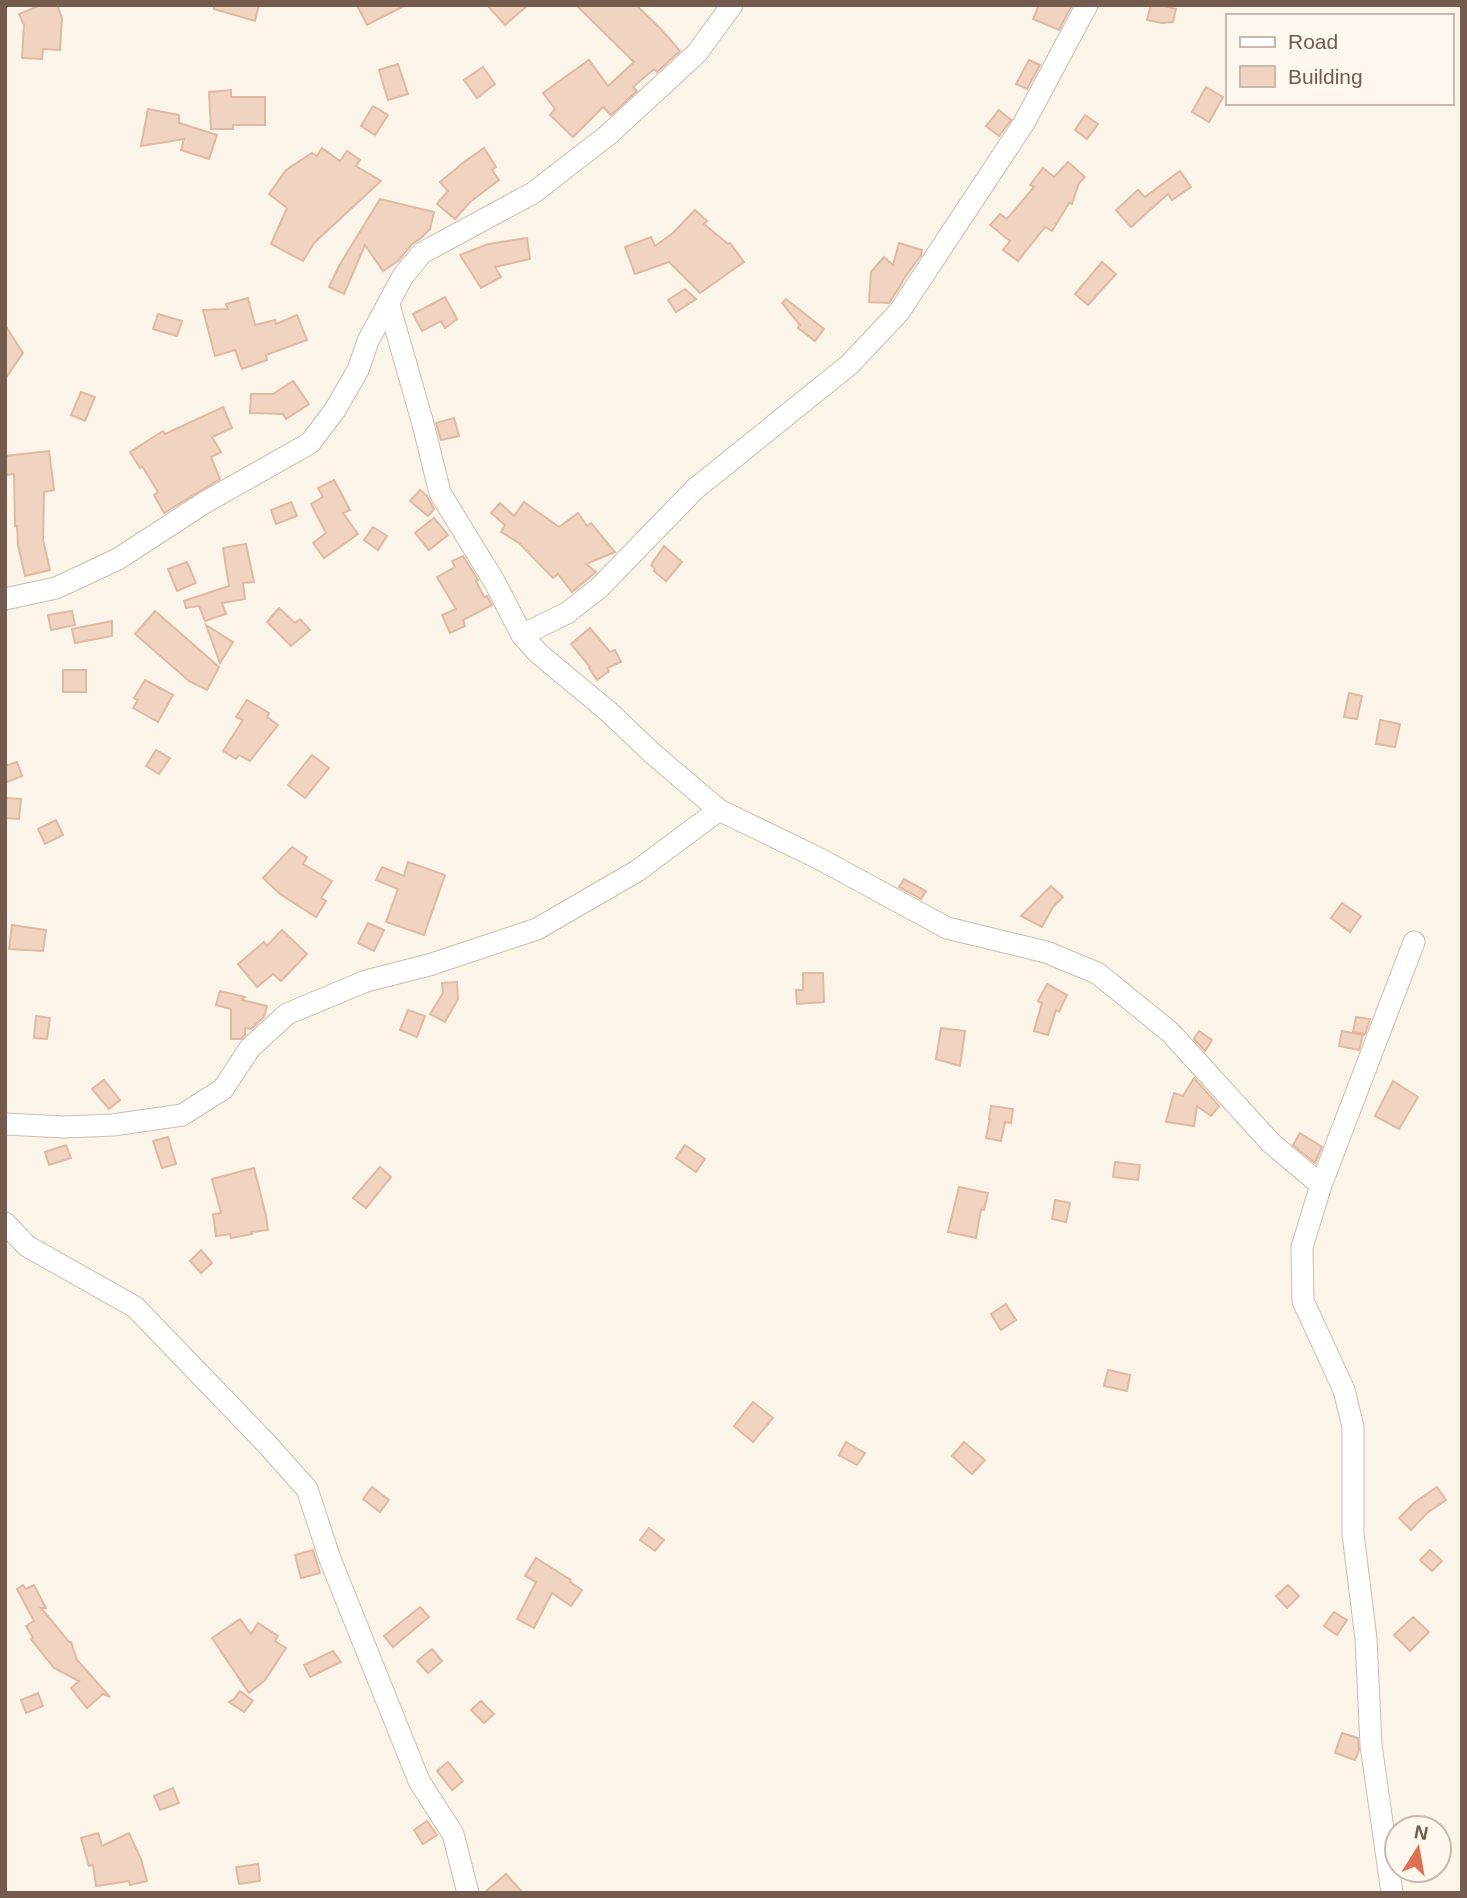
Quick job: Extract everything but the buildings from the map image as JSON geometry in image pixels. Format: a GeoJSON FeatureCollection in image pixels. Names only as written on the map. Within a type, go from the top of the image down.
{"type":"FeatureCollection","features":[{"type":"Feature","properties":{"kind":"street"},"geometry":{"type":"LineString","coordinates":[[5,600],[56,588],[118,559],[204,503],[310,443],[335,410],[358,370],[368,341],[403,276],[422,253],[533,193],[608,135],[697,53],[732,5]]}},
{"type":"Feature","properties":{"kind":"street"},"geometry":{"type":"LineString","coordinates":[[522,635],[567,613],[599,588],[695,489],[849,365],[899,313],[1024,123],[1087,5]]}},
{"type":"Feature","properties":{"kind":"street"},"geometry":{"type":"LineString","coordinates":[[389,305],[424,424],[440,493],[494,581],[522,635],[538,653],[719,810],[820,859],[947,928],[1046,952],[1097,973],[1171,1032],[1271,1143],[1321,1185]]}},
{"type":"Feature","properties":{"kind":"street"},"geometry":{"type":"LineString","coordinates":[[5,1124],[64,1127],[113,1125],[183,1115],[223,1089],[250,1048],[287,1014],[366,981],[429,965],[537,929],[637,871],[719,810]]}},
{"type":"Feature","properties":{"kind":"street"},"geometry":{"type":"LineString","coordinates":[[1392,1893],[1371,1745],[1366,1639],[1353,1534],[1353,1427],[1344,1390],[1303,1301],[1302,1247],[1321,1185],[1414,942]]}},
{"type":"Feature","properties":{"kind":"street"},"geometry":{"type":"LineString","coordinates":[[5,1223],[27,1246],[135,1307],[307,1489],[330,1559],[419,1781],[453,1834],[468,1893]]}}]}
